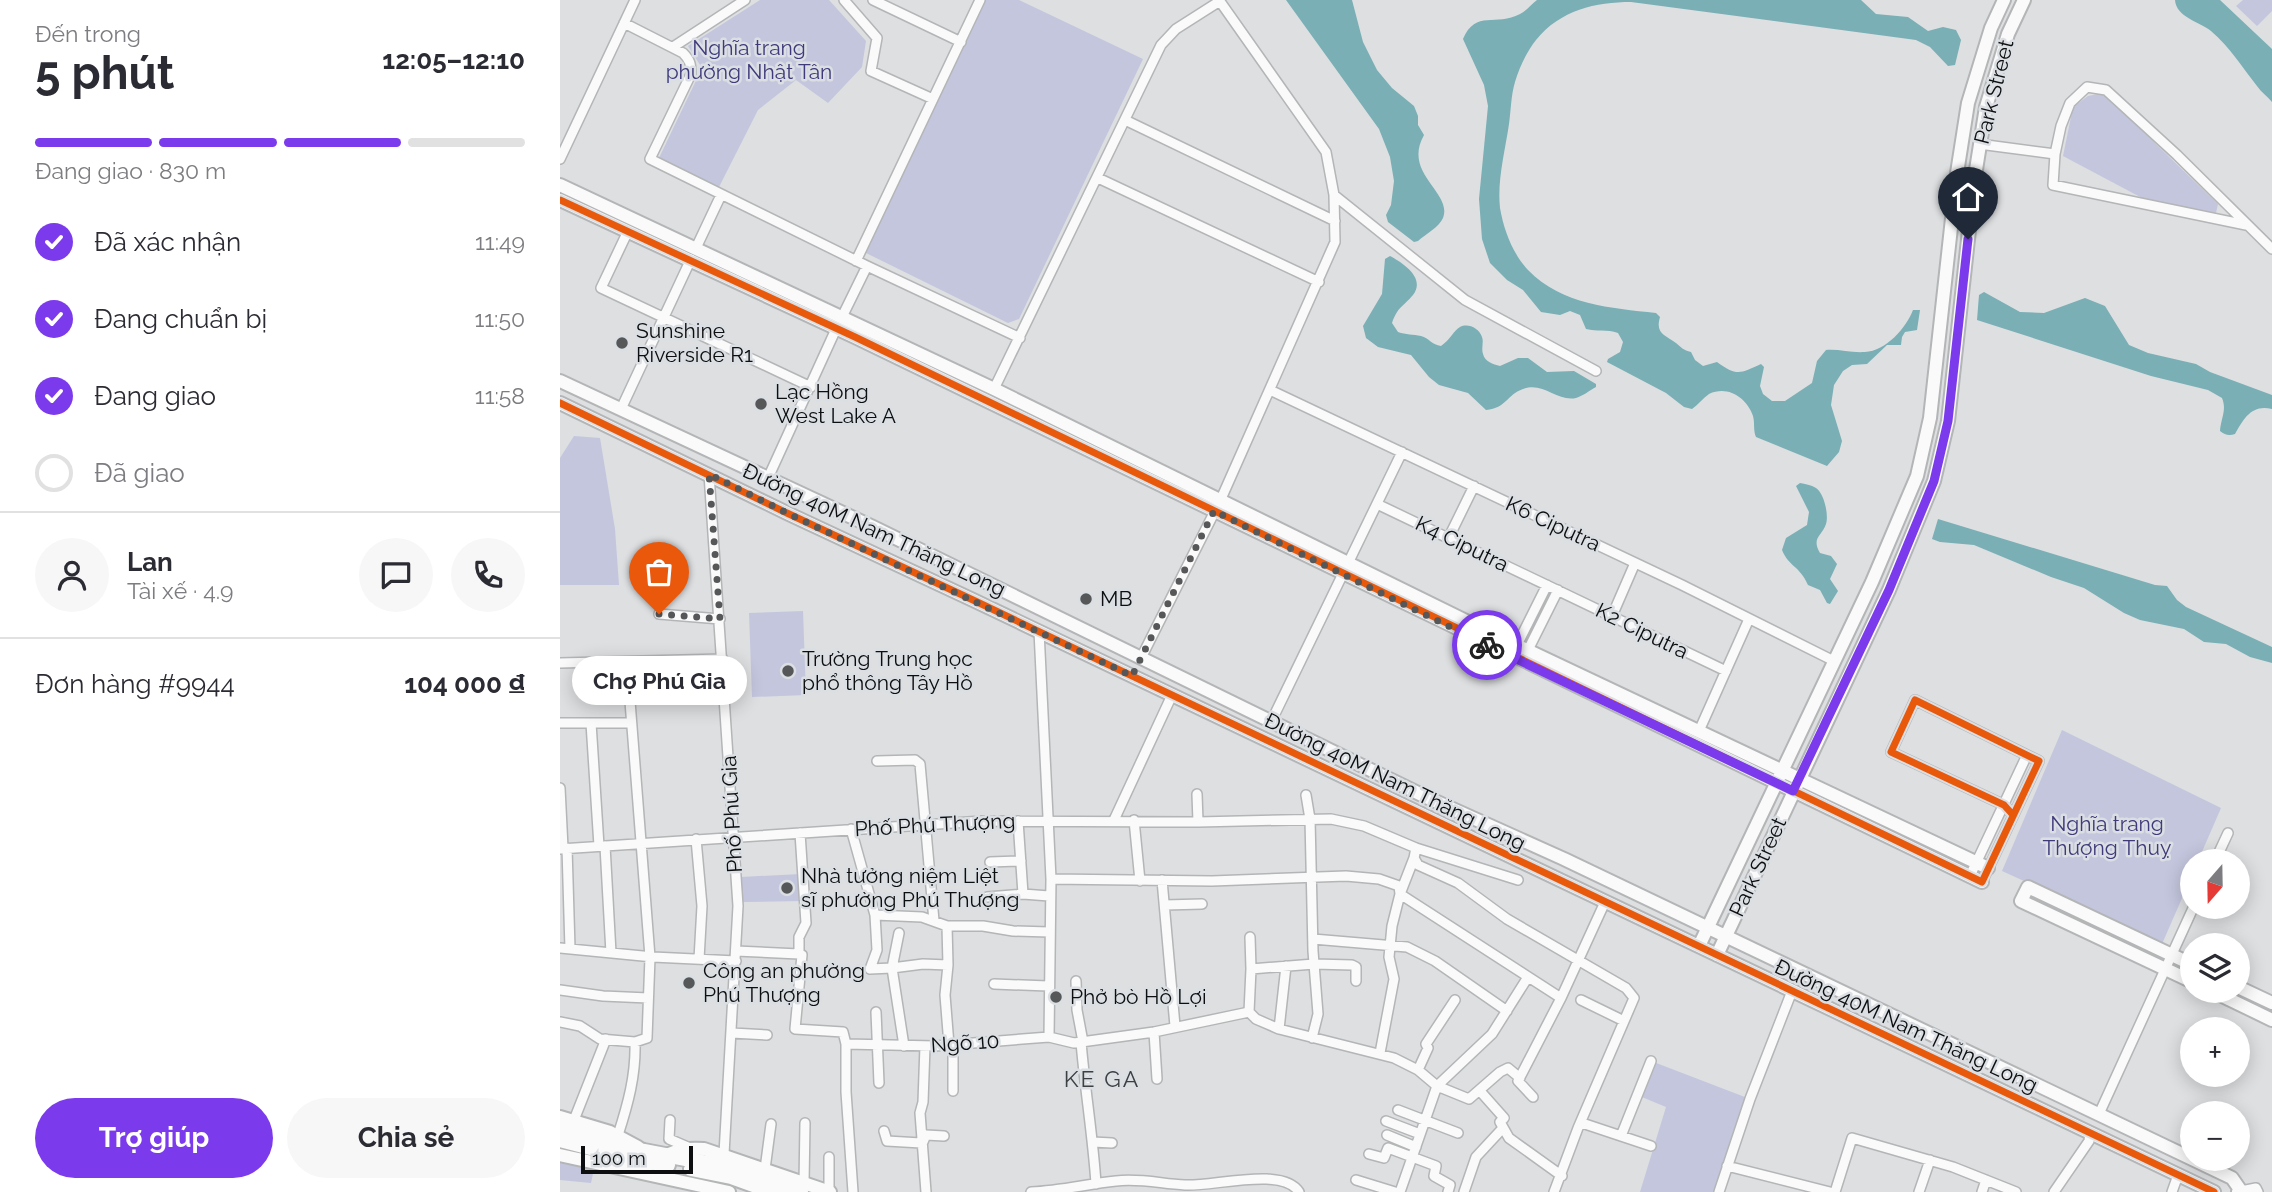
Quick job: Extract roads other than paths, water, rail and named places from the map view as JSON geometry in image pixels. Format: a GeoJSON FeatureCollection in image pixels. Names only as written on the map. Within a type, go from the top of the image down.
{"type":"FeatureCollection","features":[{"type":"Feature","properties":{"kind":"main road"},"geometry":{"type":"LineString","coordinates":[[560,1129],[666,1156],[733,1168],[802,1187]]}},
{"type":"Feature","properties":{"kind":"main road"},"geometry":{"type":"LineString","coordinates":[[560,1140],[636,1160],[731,1177],[773,1192]]}},
{"type":"Feature","properties":{"kind":"street"},"geometry":{"type":"LineString","coordinates":[[560,159],[635,0]]}},
{"type":"Feature","properties":{"kind":"street"},"geometry":{"type":"LineString","coordinates":[[673,47],[745,0]]}},
{"type":"Feature","properties":{"kind":"street"},"geometry":{"type":"LineString","coordinates":[[844,0],[877,38],[871,71],[933,99]]}},
{"type":"Feature","properties":{"kind":"street"},"geometry":{"type":"LineString","coordinates":[[873,0],[961,42]]}},
{"type":"Feature","properties":{"kind":"street"},"geometry":{"type":"LineString","coordinates":[[856,261],[981,0]]}},
{"type":"Feature","properties":{"kind":"street"},"geometry":{"type":"LineString","coordinates":[[991,395],[1161,45],[1176,29],[1220,0],[1326,152],[1334,195],[1335,242],[1218,505],[1132,676]]}},
{"type":"Feature","properties":{"kind":"street","name":"Park Street"},"geometry":{"type":"LineString","coordinates":[[1699,946],[1905,507],[1924,449],[1968,103],[1991,27],[2004,0]]}},
{"type":"Feature","properties":{"kind":"street","name":"Park Street"},"geometry":{"type":"LineString","coordinates":[[1717,955],[1889,590],[1934,481],[1948,421],[1979,144],[1994,76],[2008,34],[2024,0]]}},
{"type":"Feature","properties":{"kind":"street"},"geometry":{"type":"LineString","coordinates":[[624,23],[673,47],[689,59],[691,74],[650,159],[856,261],[1020,338]]}},
{"type":"Feature","properties":{"kind":"street"},"geometry":{"type":"LineString","coordinates":[[2246,225],[2053,185],[2055,154],[2061,126],[2070,103],[2087,87],[2106,90],[2177,155],[2272,249]]}},
{"type":"Feature","properties":{"kind":"street"},"geometry":{"type":"LineString","coordinates":[[1125,120],[1335,221]]}},
{"type":"Feature","properties":{"kind":"street"},"geometry":{"type":"LineString","coordinates":[[1979,144],[2055,154]]}},
{"type":"Feature","properties":{"kind":"street"},"geometry":{"type":"LineString","coordinates":[[1098,178],[1319,282]]}},
{"type":"Feature","properties":{"kind":"street"},"geometry":{"type":"LineString","coordinates":[[560,185],[694,254],[1218,505],[1520,653],[1776,783],[1976,879],[2004,805],[2027,755]]}},
{"type":"Feature","properties":{"kind":"street"},"geometry":{"type":"LineString","coordinates":[[621,410],[721,195]]}},
{"type":"Feature","properties":{"kind":"street"},"geometry":{"type":"LineString","coordinates":[[1334,195],[1465,300],[1596,371]]}},
{"type":"Feature","properties":{"kind":"street"},"geometry":{"type":"LineString","coordinates":[[560,200],[628,232],[694,254]]}},
{"type":"Feature","properties":{"kind":"street"},"geometry":{"type":"LineString","coordinates":[[1954,200],[1972,202]]}},
{"type":"Feature","properties":{"kind":"street"},"geometry":{"type":"LineString","coordinates":[[628,232],[601,288],[811,387]]}},
{"type":"Feature","properties":{"kind":"street"},"geometry":{"type":"LineString","coordinates":[[768,478],[867,266]]}},
{"type":"Feature","properties":{"kind":"street","name":"Đường 40M Nam Thăng Long"},"geometry":{"type":"LineString","coordinates":[[560,381],[768,478],[1426,797],[1564,859],[2232,1178],[2240,1191]]}},
{"type":"Feature","properties":{"kind":"street","name":"K6 Ciputra"},"geometry":{"type":"LineString","coordinates":[[1270,390],[1635,563],[1834,661]]}},
{"type":"Feature","properties":{"kind":"street","name":"Đường 40M Nam Thăng Long"},"geometry":{"type":"LineString","coordinates":[[561,408],[709,474],[2214,1192]]}},
{"type":"Feature","properties":{"kind":"street"},"geometry":{"type":"LineString","coordinates":[[660,451],[668,432]]}},
{"type":"Feature","properties":{"kind":"street"},"geometry":{"type":"LineString","coordinates":[[1271,722],[1402,452]]}},
{"type":"Feature","properties":{"kind":"street","name":"Phố Phú Gia"},"geometry":{"type":"LineString","coordinates":[[709,474],[738,906],[724,1154]]}},
{"type":"Feature","properties":{"kind":"street"},"geometry":{"type":"LineString","coordinates":[[1449,537],[1474,486]]}},
{"type":"Feature","properties":{"kind":"street","name":"K4 Ciputra"},"geometry":{"type":"LineString","coordinates":[[1377,504],[1558,590]]}},
{"type":"Feature","properties":{"kind":"street"},"geometry":{"type":"LineString","coordinates":[[1612,616],[1635,563]]}},
{"type":"Feature","properties":{"kind":"street"},"geometry":{"type":"LineString","coordinates":[[1520,653],[1547,585]]}},
{"type":"Feature","properties":{"kind":"street"},"geometry":{"type":"LineString","coordinates":[[1520,653],[1558,590]]}},
{"type":"Feature","properties":{"kind":"street","name":"K2 Ciputra"},"geometry":{"type":"LineString","coordinates":[[1558,590],[1726,671]]}},
{"type":"Feature","properties":{"kind":"street"},"geometry":{"type":"LineString","coordinates":[[659,614],[720,619]]}},
{"type":"Feature","properties":{"kind":"street"},"geometry":{"type":"LineString","coordinates":[[1699,731],[1749,620]]}},
{"type":"Feature","properties":{"kind":"street"},"geometry":{"type":"LineString","coordinates":[[1039,631],[1051,879],[1049,1037]]}},
{"type":"Feature","properties":{"kind":"street"},"geometry":{"type":"LineString","coordinates":[[1520,653],[1783,769],[1982,865]]}},
{"type":"Feature","properties":{"kind":"street"},"geometry":{"type":"LineString","coordinates":[[560,663],[723,659]]}},
{"type":"Feature","properties":{"kind":"street"},"geometry":{"type":"LineString","coordinates":[[560,1022],[580,1026],[600,1038],[635,1042],[647,1038],[650,957],[626,663]]}},
{"type":"Feature","properties":{"kind":"street"},"geometry":{"type":"LineString","coordinates":[[1114,820],[1172,695]]}},
{"type":"Feature","properties":{"kind":"street"},"geometry":{"type":"LineString","coordinates":[[1982,865],[2013,815],[2039,761],[1915,700],[1891,752],[2004,805],[2013,815]]}},
{"type":"Feature","properties":{"kind":"street"},"geometry":{"type":"LineString","coordinates":[[560,723],[631,723]]}},
{"type":"Feature","properties":{"kind":"street"},"geometry":{"type":"LineString","coordinates":[[591,723],[611,953]]}},
{"type":"Feature","properties":{"kind":"street"},"geometry":{"type":"LineString","coordinates":[[1803,727],[1819,735]]}},
{"type":"Feature","properties":{"kind":"street"},"geometry":{"type":"LineString","coordinates":[[877,761],[918,761],[934,921]]}},
{"type":"Feature","properties":{"kind":"street"},"geometry":{"type":"LineString","coordinates":[[560,788],[565,949],[736,961]]}},
{"type":"Feature","properties":{"kind":"street"},"geometry":{"type":"LineString","coordinates":[[1197,794],[1198,822]]}},
{"type":"Feature","properties":{"kind":"street"},"geometry":{"type":"LineString","coordinates":[[1306,795],[1310,819],[1310,879],[1318,1014],[1312,1038]]}},
{"type":"Feature","properties":{"kind":"street","name":"Phố Phú Thượng"},"geometry":{"type":"LineString","coordinates":[[563,848],[926,824],[1331,819],[1364,826],[1415,853]]}},
{"type":"Feature","properties":{"kind":"street"},"geometry":{"type":"LineString","coordinates":[[1134,820],[1140,881]]}},
{"type":"Feature","properties":{"kind":"street"},"geometry":{"type":"LineString","coordinates":[[1018,821],[1023,894]]}},
{"type":"Feature","properties":{"kind":"street"},"geometry":{"type":"LineString","coordinates":[[851,829],[875,915],[877,950],[870,969],[923,964],[948,965]]}},
{"type":"Feature","properties":{"kind":"street"},"geometry":{"type":"LineString","coordinates":[[800,833],[806,923],[799,937],[799,954],[802,955],[795,1029],[843,1032],[846,1045],[846,1092],[853,1192]]}},
{"type":"Feature","properties":{"kind":"street"},"geometry":{"type":"LineString","coordinates":[[2221,849],[2228,833]]}},
{"type":"Feature","properties":{"kind":"street"},"geometry":{"type":"LineString","coordinates":[[696,839],[702,906],[699,960]]}},
{"type":"Feature","properties":{"kind":"street"},"geometry":{"type":"LineString","coordinates":[[1415,853],[1518,880]]}},
{"type":"Feature","properties":{"kind":"street"},"geometry":{"type":"LineString","coordinates":[[1380,1053],[1394,979],[1389,957],[1392,926],[1415,853]]}},
{"type":"Feature","properties":{"kind":"street"},"geometry":{"type":"LineString","coordinates":[[1415,853],[1418,865],[1458,883],[1507,919],[1632,993],[1632,1004],[1582,1123],[1577,1129],[1554,1192]]}},
{"type":"Feature","properties":{"kind":"street"},"geometry":{"type":"LineString","coordinates":[[990,862],[1021,861]]}},
{"type":"Feature","properties":{"kind":"street"},"geometry":{"type":"LineString","coordinates":[[1051,879],[1140,881],[1310,879],[1346,876],[1379,879],[1399,886],[1400,894],[1561,998]]}},
{"type":"Feature","properties":{"kind":"street"},"geometry":{"type":"LineString","coordinates":[[1162,880],[1175,1026]]}},
{"type":"Feature","properties":{"kind":"street"},"geometry":{"type":"LineString","coordinates":[[2180,959],[2028,887],[2021,901],[2180,976]]}},
{"type":"Feature","properties":{"kind":"street"},"geometry":{"type":"LineString","coordinates":[[987,897],[1023,894],[1049,896]]}},
{"type":"Feature","properties":{"kind":"street"},"geometry":{"type":"LineString","coordinates":[[1533,1097],[1518,1081],[1579,961],[1605,902]]}},
{"type":"Feature","properties":{"kind":"street"},"geometry":{"type":"LineString","coordinates":[[1164,905],[1202,904]]}},
{"type":"Feature","properties":{"kind":"street"},"geometry":{"type":"LineString","coordinates":[[875,915],[922,917],[947,926],[983,926],[1013,931],[1049,932]]}},
{"type":"Feature","properties":{"kind":"street"},"geometry":{"type":"LineString","coordinates":[[2054,1192],[2090,1141],[2090,1132],[2188,919]]}},
{"type":"Feature","properties":{"kind":"street"},"geometry":{"type":"LineString","coordinates":[[947,926],[948,965],[944,995],[951,1045],[953,1090]]}},
{"type":"Feature","properties":{"kind":"street"},"geometry":{"type":"LineString","coordinates":[[899,933],[892,968],[904,1046]]}},
{"type":"Feature","properties":{"kind":"street"},"geometry":{"type":"LineString","coordinates":[[1250,937],[1249,1012],[1256,1019],[1279,1029],[1380,1053],[1418,1070],[1437,1086],[1469,1099],[1508,1068],[1520,1078]]}},
{"type":"Feature","properties":{"kind":"street"},"geometry":{"type":"LineString","coordinates":[[1313,939],[1407,947],[1435,961],[1507,1011]]}},
{"type":"Feature","properties":{"kind":"street"},"geometry":{"type":"LineString","coordinates":[[736,951],[799,954]]}},
{"type":"Feature","properties":{"kind":"street"},"geometry":{"type":"LineString","coordinates":[[1251,970],[1314,964],[1355,966],[1356,981]]}},
{"type":"Feature","properties":{"kind":"street"},"geometry":{"type":"LineString","coordinates":[[1279,1029],[1286,966]]}},
{"type":"Feature","properties":{"kind":"street"},"geometry":{"type":"LineString","coordinates":[[1356,1180],[1398,1192],[1437,1086],[1492,1034],[1528,977]]}},
{"type":"Feature","properties":{"kind":"street"},"geometry":{"type":"LineString","coordinates":[[1076,981],[1096,1184]]}},
{"type":"Feature","properties":{"kind":"street"},"geometry":{"type":"LineString","coordinates":[[994,984],[1048,986]]}},
{"type":"Feature","properties":{"kind":"street"},"geometry":{"type":"LineString","coordinates":[[560,990],[648,998]]}},
{"type":"Feature","properties":{"kind":"street"},"geometry":{"type":"LineString","coordinates":[[1719,1192],[1750,1099],[1792,990]]}},
{"type":"Feature","properties":{"kind":"street"},"geometry":{"type":"LineString","coordinates":[[2250,993],[2272,1003]]}},
{"type":"Feature","properties":{"kind":"street"},"geometry":{"type":"LineString","coordinates":[[1418,1070],[1428,1048],[1426,1044],[1455,1000]]}},
{"type":"Feature","properties":{"kind":"street"},"geometry":{"type":"LineString","coordinates":[[1581,1000],[1624,1021]]}},
{"type":"Feature","properties":{"kind":"street"},"geometry":{"type":"LineString","coordinates":[[2237,1003],[2272,1020]]}},
{"type":"Feature","properties":{"kind":"street"},"geometry":{"type":"LineString","coordinates":[[876,1012],[879,1083]]}},
{"type":"Feature","properties":{"kind":"street","name":"Ngõ 10"},"geometry":{"type":"LineString","coordinates":[[846,1045],[951,1045],[1049,1037],[1074,1043],[1154,1032],[1249,1012]]}},
{"type":"Feature","properties":{"kind":"street"},"geometry":{"type":"LineString","coordinates":[[1154,1032],[1157,1079]]}},
{"type":"Feature","properties":{"kind":"street"},"geometry":{"type":"LineString","coordinates":[[732,1033],[767,1035]]}},
{"type":"Feature","properties":{"kind":"street"},"geometry":{"type":"LineString","coordinates":[[574,1120],[606,1039]]}},
{"type":"Feature","properties":{"kind":"street"},"geometry":{"type":"LineString","coordinates":[[618,1135],[632,1087],[635,1042]]}},
{"type":"Feature","properties":{"kind":"street"},"geometry":{"type":"LineString","coordinates":[[925,1046],[923,1102],[920,1113],[926,1192]]}},
{"type":"Feature","properties":{"kind":"street"},"geometry":{"type":"LineString","coordinates":[[1621,1136],[1651,1060]]}},
{"type":"Feature","properties":{"kind":"street"},"geometry":{"type":"LineString","coordinates":[[1480,1091],[1504,1118],[1500,1122],[1509,1138],[1562,1176]]}},
{"type":"Feature","properties":{"kind":"street"},"geometry":{"type":"LineString","coordinates":[[1398,1110],[1458,1133]]}},
{"type":"Feature","properties":{"kind":"street"},"geometry":{"type":"LineString","coordinates":[[560,1117],[618,1135],[644,1151]]}},
{"type":"Feature","properties":{"kind":"street"},"geometry":{"type":"LineString","coordinates":[[670,1120],[669,1139],[690,1148],[724,1154],[765,1169],[802,1187],[830,1192],[830,1157]]}},
{"type":"Feature","properties":{"kind":"street"},"geometry":{"type":"LineString","coordinates":[[1386,1121],[1420,1134]]}},
{"type":"Feature","properties":{"kind":"street"},"geometry":{"type":"LineString","coordinates":[[802,1187],[805,1123]]}},
{"type":"Feature","properties":{"kind":"street"},"geometry":{"type":"LineString","coordinates":[[1582,1123],[1651,1146]]}},
{"type":"Feature","properties":{"kind":"street"},"geometry":{"type":"LineString","coordinates":[[765,1169],[771,1124]]}},
{"type":"Feature","properties":{"kind":"street"},"geometry":{"type":"LineString","coordinates":[[1464,1192],[1476,1157],[1502,1129]]}},
{"type":"Feature","properties":{"kind":"street"},"geometry":{"type":"LineString","coordinates":[[884,1131],[887,1141],[921,1143],[926,1135],[944,1136]]}},
{"type":"Feature","properties":{"kind":"street"},"geometry":{"type":"LineString","coordinates":[[1387,1135],[1436,1166],[1434,1176],[1450,1185],[1448,1192]]}},
{"type":"Feature","properties":{"kind":"street"},"geometry":{"type":"LineString","coordinates":[[1727,1166],[1836,1191],[1852,1138],[1930,1160],[2016,1192]]}},
{"type":"Feature","properties":{"kind":"street"},"geometry":{"type":"LineString","coordinates":[[1093,1142],[1112,1143]]}},
{"type":"Feature","properties":{"kind":"street"},"geometry":{"type":"LineString","coordinates":[[666,1156],[690,1148]]}},
{"type":"Feature","properties":{"kind":"street"},"geometry":{"type":"LineString","coordinates":[[1369,1154],[1384,1158],[1388,1148],[1415,1151]]}},
{"type":"Feature","properties":{"kind":"street"},"geometry":{"type":"LineString","coordinates":[[560,1155],[729,1192]]}},
{"type":"Feature","properties":{"kind":"street"},"geometry":{"type":"LineString","coordinates":[[1919,1192],[1930,1160]]}},
{"type":"Feature","properties":{"kind":"street"},"geometry":{"type":"LineString","coordinates":[[2172,1192],[2178,1175]]}},
{"type":"Feature","properties":{"kind":"street"},"geometry":{"type":"LineString","coordinates":[[1031,1192],[1118,1181],[1161,1181],[1187,1186],[1274,1179],[1296,1186],[1299,1192]]}},
{"type":"Feature","properties":{"kind":"street"},"geometry":{"type":"LineString","coordinates":[[1982,1192],[1986,1180]]}},
{"type":"Feature","properties":{"kind":"street"},"geometry":{"type":"LineString","coordinates":[[1118,1181],[1119,1192]]}},
{"type":"Feature","properties":{"kind":"street"},"geometry":{"type":"LineString","coordinates":[[2240,1191],[2256,1188],[2258,1192]]}},
{"type":"Feature","properties":{"kind":"place","name":"Sunshine Riverside R1"},"geometry":{"type":"Point","coordinates":[622,343]}},
{"type":"Feature","properties":{"kind":"place","name":"Lạc Hồng West Lake A"},"geometry":{"type":"Point","coordinates":[761,404]}},
{"type":"Feature","properties":{"kind":"place","name":"MB"},"geometry":{"type":"Point","coordinates":[1086,599]}},
{"type":"Feature","properties":{"kind":"place","name":"Chợ Phú Gia"},"geometry":{"type":"Point","coordinates":[659,614]}},
{"type":"Feature","properties":{"kind":"place","name":"Trường Trung học phổ thông Tây Hồ"},"geometry":{"type":"Point","coordinates":[788,671]}},
{"type":"Feature","properties":{"kind":"place","name":"Nhà tưởng niệm Liệt sĩ phường Phú Thượng"},"geometry":{"type":"Point","coordinates":[787,888]}},
{"type":"Feature","properties":{"kind":"place","name":"Công an phường Phú Thượng"},"geometry":{"type":"Point","coordinates":[689,983]}},
{"type":"Feature","properties":{"kind":"place","name":"Phở bò Hồ Lợi"},"geometry":{"type":"Point","coordinates":[1056,997]}},
{"type":"Feature","properties":{"kind":"district","name":"KE GA"},"geometry":{"type":"Point","coordinates":[1102,1079]}},
{"type":"Feature","properties":{"kind":"park label","name":"Nghĩa trang phường Nhật Tân"},"geometry":{"type":"Point","coordinates":[749,60]}},
{"type":"Feature","properties":{"kind":"park label","name":"Nghĩa trang Thượng Thuỵ"},"geometry":{"type":"Point","coordinates":[2107,836]}}]}
